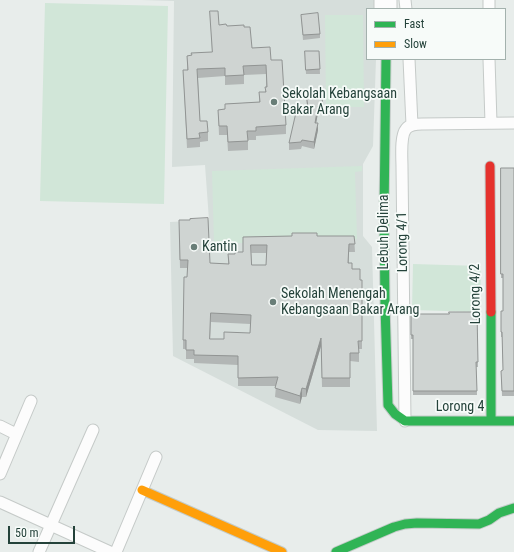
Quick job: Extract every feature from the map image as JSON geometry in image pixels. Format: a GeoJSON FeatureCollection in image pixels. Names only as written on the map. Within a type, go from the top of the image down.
{"type":"FeatureCollection","features":[{"type":"Feature","properties":{"kind":"street","name":"Lebuh Delima"},"geometry":{"type":"LineString","coordinates":[[386,60],[384,221],[388,405],[391,412],[405,421]]}},
{"type":"Feature","properties":{"kind":"street"},"geometry":{"type":"LineString","coordinates":[[409,60],[412,125],[443,123],[514,123]]}},
{"type":"Feature","properties":{"kind":"street"},"geometry":{"type":"LineString","coordinates":[[489,60],[491,123]]}},
{"type":"Feature","properties":{"kind":"street","name":"Lorong 4/1"},"geometry":{"type":"LineString","coordinates":[[405,421],[402,167],[403,134],[406,129],[412,125]]}},
{"type":"Feature","properties":{"kind":"street","name":"Lorong 4/2"},"geometry":{"type":"LineString","coordinates":[[490,166],[491,421]]}},
{"type":"Feature","properties":{"kind":"street"},"geometry":{"type":"LineString","coordinates":[[0,474],[31,401]]}},
{"type":"Feature","properties":{"kind":"street","name":"Lorong 4"},"geometry":{"type":"LineString","coordinates":[[405,421],[514,421]]}},
{"type":"Feature","properties":{"kind":"street"},"geometry":{"type":"LineString","coordinates":[[0,426],[16,434]]}},
{"type":"Feature","properties":{"kind":"street"},"geometry":{"type":"LineString","coordinates":[[39,552],[93,430]]}},
{"type":"Feature","properties":{"kind":"street"},"geometry":{"type":"LineString","coordinates":[[116,552],[156,457]]}},
{"type":"Feature","properties":{"kind":"street"},"geometry":{"type":"LineString","coordinates":[[142,490],[282,552]]}},
{"type":"Feature","properties":{"kind":"street"},"geometry":{"type":"LineString","coordinates":[[0,502],[110,552]]}},
{"type":"Feature","properties":{"kind":"street"},"geometry":{"type":"LineString","coordinates":[[336,552],[394,527],[406,524],[479,524],[489,520],[499,513],[514,508]]}},
{"type":"Feature","properties":{"kind":"shaded area"},"geometry":{"type":"Polygon","coordinates":[[[141,0],[377,0],[377,8],[366,8],[366,60],[376,60],[373,146],[363,164],[363,236],[372,247],[377,431],[318,430],[173,356],[170,222],[209,220],[205,165],[172,167],[174,1],[141,0]]]}},
{"type":"Feature","properties":{"kind":"green space"},"geometry":{"type":"Polygon","coordinates":[[[45,3],[168,6],[164,204],[40,201],[45,3]]]}},
{"type":"Feature","properties":{"kind":"green space"},"geometry":{"type":"Polygon","coordinates":[[[325,15],[363,15],[364,107],[326,107],[325,15]]]}},
{"type":"Feature","properties":{"kind":"green space"},"geometry":{"type":"Polygon","coordinates":[[[362,166],[362,171],[355,172],[357,239],[214,244],[212,171],[362,166]]]}},
{"type":"Feature","properties":{"kind":"green space"},"geometry":{"type":"Polygon","coordinates":[[[413,264],[481,266],[480,312],[412,310],[413,264]]]}},
{"type":"Feature","properties":{"kind":"building"},"geometry":{"type":"Polygon","coordinates":[[[210,11],[218,11],[219,25],[244,25],[244,27],[250,27],[252,48],[270,47],[271,60],[282,60],[286,125],[256,127],[256,131],[247,131],[248,141],[228,142],[227,126],[219,126],[218,110],[225,109],[225,104],[260,102],[259,92],[266,92],[265,87],[267,87],[266,65],[243,66],[244,75],[225,76],[225,68],[197,69],[200,121],[207,121],[208,132],[199,133],[200,138],[187,139],[183,70],[188,70],[187,56],[192,55],[191,53],[212,52],[210,11]]]}},
{"type":"Feature","properties":{"kind":"building"},"geometry":{"type":"Polygon","coordinates":[[[318,13],[320,34],[303,35],[301,15],[318,13]]]}},
{"type":"Feature","properties":{"kind":"building"},"geometry":{"type":"Polygon","coordinates":[[[305,51],[319,51],[320,69],[306,70],[305,51]]]}},
{"type":"Feature","properties":{"kind":"building"},"geometry":{"type":"Polygon","coordinates":[[[321,90],[323,106],[318,106],[315,123],[318,123],[314,142],[302,140],[301,142],[289,143],[297,108],[308,108],[306,92],[321,90]]]}},
{"type":"Feature","properties":{"kind":"building"},"geometry":{"type":"Polygon","coordinates":[[[501,168],[514,168],[514,391],[502,391],[501,371],[503,370],[501,311],[503,311],[503,274],[501,274],[501,168]]]}},
{"type":"Feature","properties":{"kind":"building"},"geometry":{"type":"Polygon","coordinates":[[[208,218],[210,263],[229,264],[228,254],[243,252],[243,237],[292,236],[292,233],[317,233],[317,236],[354,236],[355,244],[349,244],[348,263],[352,263],[352,269],[360,269],[360,280],[362,280],[362,341],[358,341],[359,353],[350,353],[350,378],[322,378],[321,338],[306,389],[302,388],[300,396],[275,388],[278,377],[238,378],[238,356],[194,355],[194,350],[186,350],[186,340],[183,340],[184,277],[187,277],[188,260],[180,260],[179,220],[208,218]],[[251,245],[252,265],[266,265],[267,245],[251,245]],[[211,313],[210,339],[224,339],[224,332],[250,333],[251,315],[211,313]]]}},
{"type":"Feature","properties":{"kind":"building"},"geometry":{"type":"Polygon","coordinates":[[[449,312],[477,312],[477,391],[413,391],[413,335],[411,335],[411,314],[449,314],[449,312]]]}},
{"type":"Feature","properties":{"kind":"traffic: fast"},"geometry":{"type":"LineString","coordinates":[[386,60],[384,214],[388,405],[395,414],[405,421],[514,421]]}},
{"type":"Feature","properties":{"kind":"traffic: fast"},"geometry":{"type":"LineString","coordinates":[[491,312],[491,421]]}},
{"type":"Feature","properties":{"kind":"traffic: fast"},"geometry":{"type":"LineString","coordinates":[[336,552],[394,527],[405,524],[479,524],[489,520],[499,513],[514,508]]}},
{"type":"Feature","properties":{"kind":"traffic: slow"},"geometry":{"type":"LineString","coordinates":[[142,490],[282,552]]}},
{"type":"Feature","properties":{"kind":"traffic: jam"},"geometry":{"type":"LineString","coordinates":[[490,166],[491,312]]}},
{"type":"Feature","properties":{"kind":"place","name":"Sekolah Kebangsaan Bakar Arang"},"geometry":{"type":"Point","coordinates":[274,102]}},
{"type":"Feature","properties":{"kind":"place","name":"Kantin"},"geometry":{"type":"Point","coordinates":[194,247]}},
{"type":"Feature","properties":{"kind":"place","name":"Sekolah Menengah Kebangsaan Bakar Arang"},"geometry":{"type":"Point","coordinates":[273,302]}}]}
